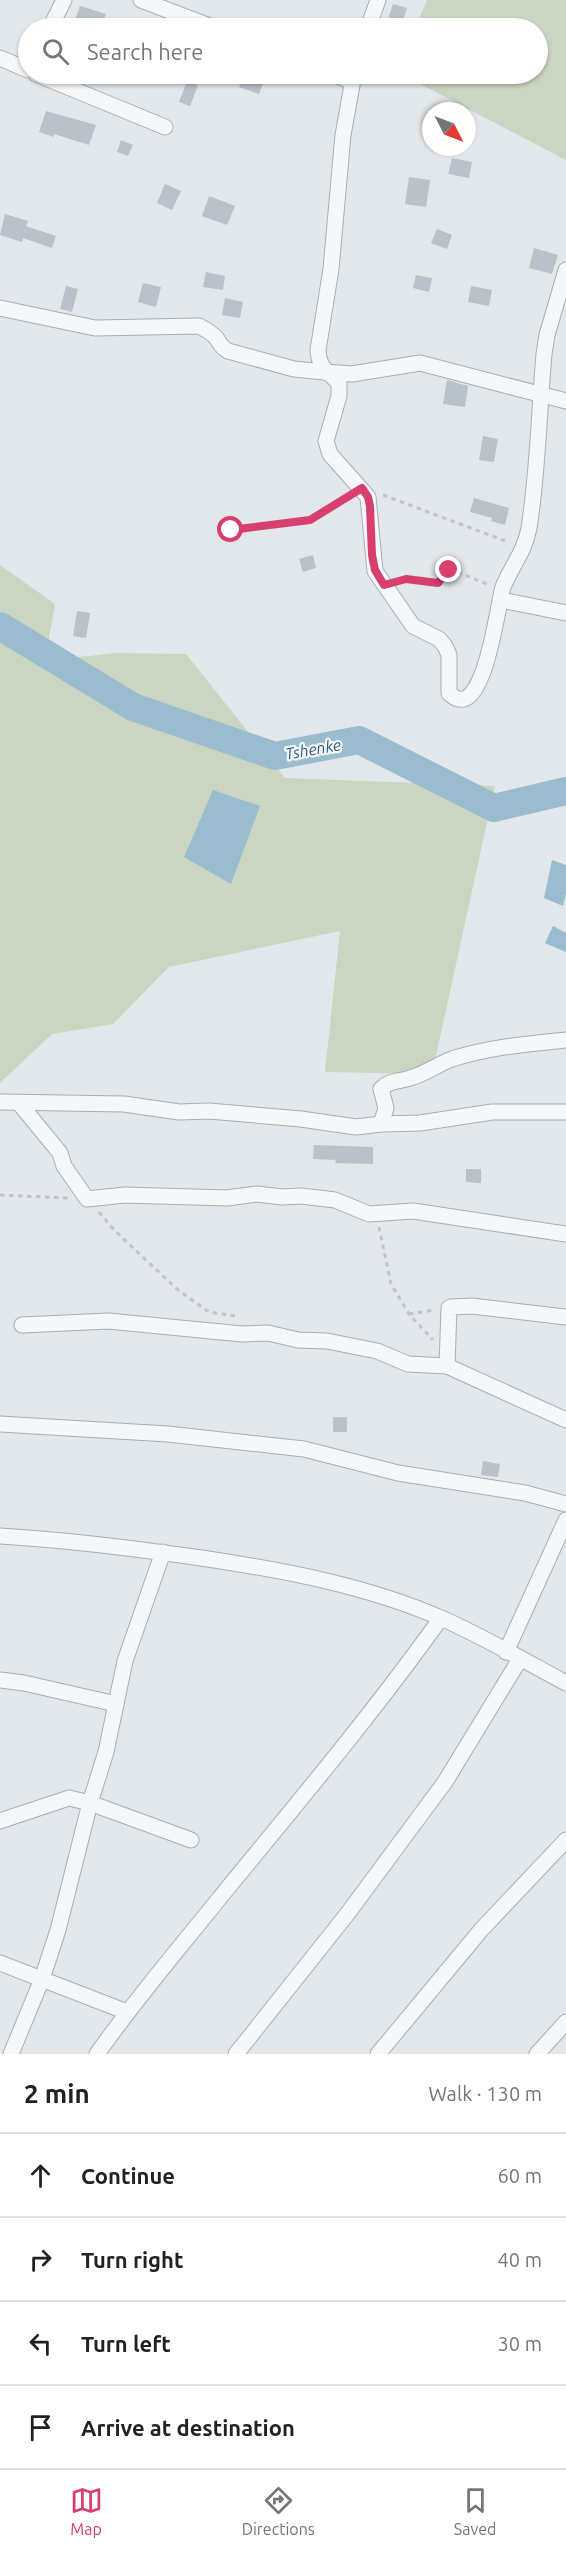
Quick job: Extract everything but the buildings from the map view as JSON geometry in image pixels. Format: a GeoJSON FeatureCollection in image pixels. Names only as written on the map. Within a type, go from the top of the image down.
{"type":"FeatureCollection","features":[{"type":"Feature","properties":{"kind":"street"},"geometry":{"type":"LineString","coordinates":[[55,18],[64,0]]}},
{"type":"Feature","properties":{"kind":"street"},"geometry":{"type":"LineString","coordinates":[[141,0],[189,18]]}},
{"type":"Feature","properties":{"kind":"street"},"geometry":{"type":"LineString","coordinates":[[372,18],[378,0]]}},
{"type":"Feature","properties":{"kind":"street"},"geometry":{"type":"LineString","coordinates":[[0,58],[18,66]]}},
{"type":"Feature","properties":{"kind":"street"},"geometry":{"type":"LineString","coordinates":[[60,84],[165,127]]}},
{"type":"Feature","properties":{"kind":"street"},"geometry":{"type":"LineString","coordinates":[[352,84],[343,135],[331,269],[318,350],[318,363],[339,383],[339,396],[327,441],[330,454],[368,497],[375,570],[413,626],[439,639],[445,646],[449,655],[449,693],[457,698],[467,697],[474,692],[491,651],[502,594],[525,546],[532,509],[540,394],[547,335],[566,270]]}},
{"type":"Feature","properties":{"kind":"street"},"geometry":{"type":"LineString","coordinates":[[0,308],[95,328],[199,326],[210,332],[220,346],[228,351],[294,369],[352,374],[420,363],[566,401]]}},
{"type":"Feature","properties":{"kind":"street"},"geometry":{"type":"LineString","coordinates":[[502,594],[566,613]]}},
{"type":"Feature","properties":{"kind":"street"},"geometry":{"type":"LineString","coordinates":[[381,1124],[386,1108],[381,1089],[386,1083],[411,1078],[441,1063],[484,1050],[507,1045],[566,1040]]}},
{"type":"Feature","properties":{"kind":"street"},"geometry":{"type":"LineString","coordinates":[[0,1102],[124,1104],[179,1112],[209,1111],[302,1119],[356,1128],[381,1124],[420,1123],[492,1112],[566,1112]]}},
{"type":"Feature","properties":{"kind":"street"},"geometry":{"type":"LineString","coordinates":[[19,1103],[60,1153],[63,1166],[87,1199],[125,1195],[227,1198],[257,1194],[282,1197],[301,1196],[335,1200],[369,1214],[413,1211],[566,1234]]}},
{"type":"Feature","properties":{"kind":"street"},"geometry":{"type":"LineString","coordinates":[[447,1366],[449,1308],[472,1306],[566,1317]]}},
{"type":"Feature","properties":{"kind":"street"},"geometry":{"type":"LineString","coordinates":[[22,1325],[108,1321],[242,1334],[268,1333],[298,1340],[327,1341],[367,1349],[408,1364],[447,1366],[566,1420]]}},
{"type":"Feature","properties":{"kind":"street"},"geometry":{"type":"LineString","coordinates":[[0,1424],[168,1434],[304,1449],[398,1473],[525,1493],[566,1504]]}},
{"type":"Feature","properties":{"kind":"street"},"geometry":{"type":"LineString","coordinates":[[236,2054],[348,1913],[445,1782],[513,1655],[566,1520]]}},
{"type":"Feature","properties":{"kind":"street"},"geometry":{"type":"LineString","coordinates":[[0,1536],[54,1539],[163,1552],[280,1570],[366,1592],[441,1618],[566,1683]]}},
{"type":"Feature","properties":{"kind":"street"},"geometry":{"type":"LineString","coordinates":[[11,2054],[42,1979],[106,1752],[125,1661],[163,1552]]}},
{"type":"Feature","properties":{"kind":"street"},"geometry":{"type":"LineString","coordinates":[[97,2054],[127,2012],[401,1673],[441,1618]]}},
{"type":"Feature","properties":{"kind":"street"},"geometry":{"type":"LineString","coordinates":[[0,1680],[24,1683],[116,1704]]}},
{"type":"Feature","properties":{"kind":"street"},"geometry":{"type":"LineString","coordinates":[[0,1821],[69,1798],[90,1803],[191,1839]]}},
{"type":"Feature","properties":{"kind":"street"},"geometry":{"type":"LineString","coordinates":[[378,2054],[481,1930],[566,1840]]}},
{"type":"Feature","properties":{"kind":"street"},"geometry":{"type":"LineString","coordinates":[[0,1963],[127,2012]]}},
{"type":"Feature","properties":{"kind":"street"},"geometry":{"type":"LineString","coordinates":[[537,2054],[566,2022]]}},
{"type":"Feature","properties":{"kind":"path"},"geometry":{"type":"LineString","coordinates":[[226,530],[310,520],[362,488],[493,538],[525,546]]}},
{"type":"Feature","properties":{"kind":"path"},"geometry":{"type":"LineString","coordinates":[[384,585],[406,579],[438,583],[449,570],[453,570],[502,594]]}},
{"type":"Feature","properties":{"kind":"path"},"geometry":{"type":"LineString","coordinates":[[0,1195],[87,1199],[114,1230],[178,1290],[209,1312],[245,1318]]}},
{"type":"Feature","properties":{"kind":"path"},"geometry":{"type":"LineString","coordinates":[[377,1214],[392,1284],[409,1314],[433,1340],[447,1366]]}},
{"type":"Feature","properties":{"kind":"path"},"geometry":{"type":"LineString","coordinates":[[409,1314],[449,1308]]}},
{"type":"Feature","properties":{"kind":"green space"},"geometry":{"type":"Polygon","coordinates":[[[427,0],[566,0],[566,160],[476,113],[476,102],[455,102],[420,84],[548,84],[548,18],[419,18],[427,0]]]}},
{"type":"Feature","properties":{"kind":"green space"},"geometry":{"type":"Polygon","coordinates":[[[0,565],[55,604],[45,661],[115,653],[186,654],[285,778],[495,786],[432,1074],[325,1072],[340,931],[169,967],[113,1024],[52,1034],[0,1083],[0,565]]]}},
{"type":"Feature","properties":{"kind":"water"},"geometry":{"type":"Polygon","coordinates":[[[213,790],[260,806],[231,884],[184,857],[213,790]]]}},
{"type":"Feature","properties":{"kind":"water"},"geometry":{"type":"Polygon","coordinates":[[[552,860],[566,865],[566,893],[563,906],[544,898],[552,860]]]}},
{"type":"Feature","properties":{"kind":"water"},"geometry":{"type":"Polygon","coordinates":[[[553,926],[566,933],[566,952],[545,943],[553,926]]]}},
{"type":"Feature","properties":{"kind":"waterway","name":"Tshenke"},"geometry":{"type":"LineString","coordinates":[[0,626],[133,707],[275,756],[359,740],[494,808],[566,791]]}},
{"type":"Feature","properties":{"kind":"route"},"geometry":{"type":"LineString","coordinates":[[231,530],[310,520],[362,488],[368,497],[370,506],[372,555],[375,570],[384,585],[406,579],[430,584],[438,583],[449,570]]}}]}
